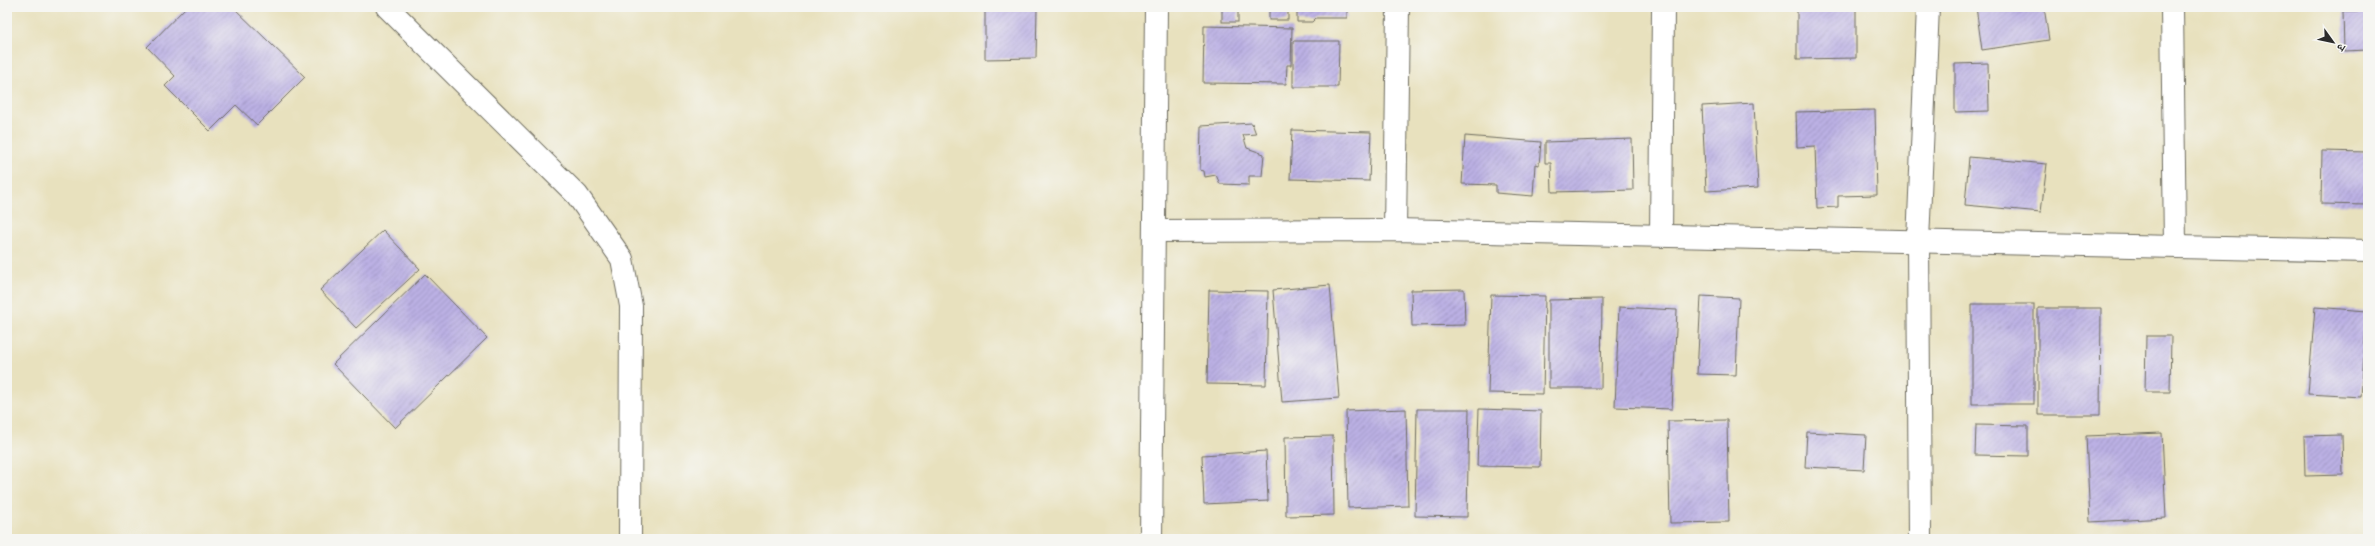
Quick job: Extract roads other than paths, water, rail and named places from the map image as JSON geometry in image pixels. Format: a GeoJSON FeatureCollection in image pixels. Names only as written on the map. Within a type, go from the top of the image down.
{"type":"FeatureCollection","features":[{"type":"Feature","properties":{"kind":"street"},"geometry":{"type":"LineString","coordinates":[[387,7],[577,195],[622,259],[631,306],[630,539]]}},
{"type":"Feature","properties":{"kind":"street"},"geometry":{"type":"LineString","coordinates":[[1151,539],[1156,7]]}},
{"type":"Feature","properties":{"kind":"street"},"geometry":{"type":"LineString","coordinates":[[1395,230],[1398,7]]}},
{"type":"Feature","properties":{"kind":"street"},"geometry":{"type":"LineString","coordinates":[[1661,235],[1663,7]]}},
{"type":"Feature","properties":{"kind":"street"},"geometry":{"type":"LineString","coordinates":[[1920,539],[1918,241],[1928,7]]}},
{"type":"Feature","properties":{"kind":"street"},"geometry":{"type":"LineString","coordinates":[[2172,7],[2175,246]]}},
{"type":"Feature","properties":{"kind":"street"},"geometry":{"type":"LineString","coordinates":[[1154,231],[1395,230],[2368,251]]}}]}
